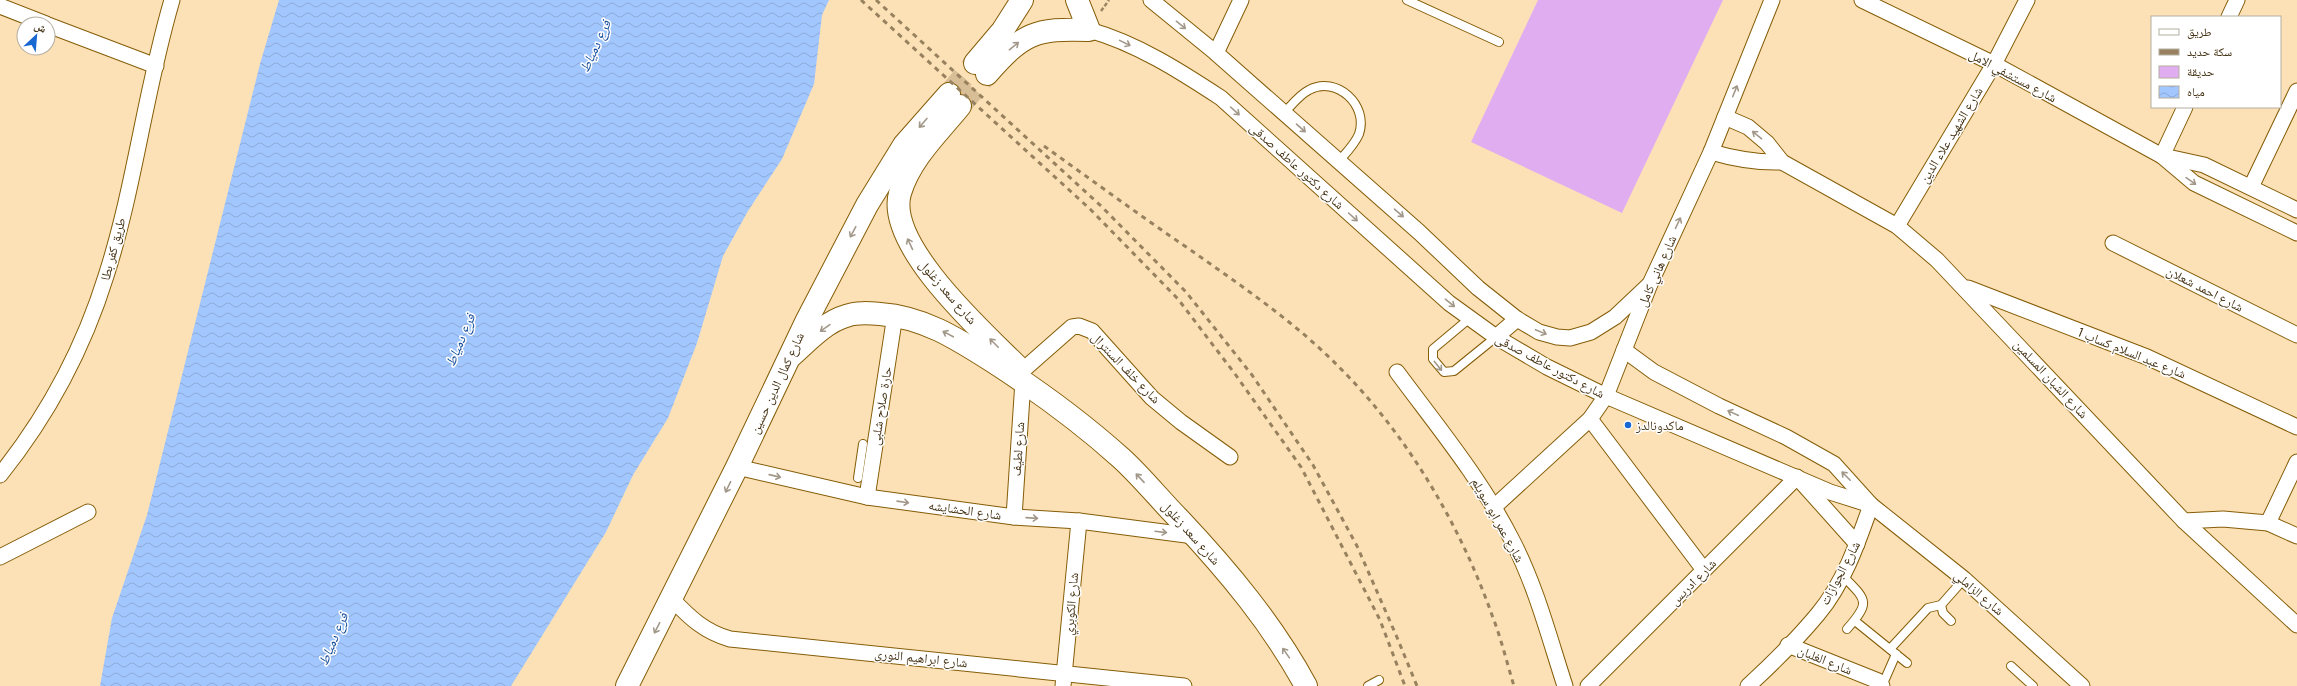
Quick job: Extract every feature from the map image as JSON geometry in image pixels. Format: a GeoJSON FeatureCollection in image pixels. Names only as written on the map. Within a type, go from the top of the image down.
{"type":"FeatureCollection","features":[{"type":"Feature","properties":{"kind":"main road","name":"شارع دكتور عاطف صدقى"},"geometry":{"type":"LineString","coordinates":[[1022,0],[981,68],[1016,44],[1034,34],[1055,28],[1089,30]]}},
{"type":"Feature","properties":{"kind":"main road"},"geometry":{"type":"LineString","coordinates":[[1077,0],[1089,30]]}},
{"type":"Feature","properties":{"kind":"main road","name":"شارع كمال الدين حسين"},"geometry":{"type":"LineString","coordinates":[[627,686],[672,599],[832,271],[886,172],[904,145],[954,100]]}},
{"type":"Feature","properties":{"kind":"main road","name":"شارع سعد زغلول"},"geometry":{"type":"LineString","coordinates":[[954,100],[915,160],[899,195],[899,212],[904,230],[915,253],[931,276],[1023,376],[1121,458],[1194,536],[1244,592],[1296,667],[1306,686]]}},
{"type":"Feature","properties":{"kind":"main road","name":"شارع سعد زغلول"},"geometry":{"type":"LineString","coordinates":[[791,356],[826,327],[846,316],[866,313],[895,315],[908,317],[936,328],[1023,376]]}},
{"type":"Feature","properties":{"kind":"street","name":"طريق كفر بطا"},"geometry":{"type":"LineString","coordinates":[[0,475],[23,447],[47,411],[67,374],[96,306],[115,247],[172,0]]}},
{"type":"Feature","properties":{"kind":"street","name":"شارع دكتور عاطف صدقى"},"geometry":{"type":"LineString","coordinates":[[1151,0],[1216,53],[1339,161],[1419,232],[1478,288],[1518,319],[1539,332],[1557,337],[1580,336],[1600,328],[1615,317],[1650,284]]}},
{"type":"Feature","properties":{"kind":"street"},"geometry":{"type":"LineString","coordinates":[[1216,53],[1241,0]]}},
{"type":"Feature","properties":{"kind":"street","name":"شارع هاني كامل"},"geometry":{"type":"LineString","coordinates":[[1494,507],[1590,419],[1606,396],[1650,284],[1711,152],[1772,0]]}},
{"type":"Feature","properties":{"kind":"street","name":"شارع مستشفي الامل"},"geometry":{"type":"LineString","coordinates":[[1862,0],[1994,64],[2162,156],[2194,183],[2297,233]]}},
{"type":"Feature","properties":{"kind":"street","name":"شارع الشهيد علاء الدين"},"geometry":{"type":"LineString","coordinates":[[1897,226],[1994,64],[2027,0]]}},
{"type":"Feature","properties":{"kind":"street"},"geometry":{"type":"LineString","coordinates":[[2229,16],[2237,0]]}},
{"type":"Feature","properties":{"kind":"street"},"geometry":{"type":"LineString","coordinates":[[0,6],[26,16]]}},
{"type":"Feature","properties":{"kind":"street"},"geometry":{"type":"LineString","coordinates":[[56,27],[156,66]]}},
{"type":"Feature","properties":{"kind":"street","name":"شارع دكتور عاطف صدقى"},"geometry":{"type":"LineString","coordinates":[[1089,30],[1108,35],[1151,56],[1187,75],[1221,98],[1443,298],[1496,337],[1547,367],[1606,396],[1830,492],[1871,505]]}},
{"type":"Feature","properties":{"kind":"street"},"geometry":{"type":"LineString","coordinates":[[2251,187],[2297,91]]}},
{"type":"Feature","properties":{"kind":"street"},"geometry":{"type":"LineString","coordinates":[[2162,156],[2185,108]]}},
{"type":"Feature","properties":{"kind":"street","name":"شارع الشبان المسلمين"},"geometry":{"type":"LineString","coordinates":[[1725,117],[1748,127],[1767,142],[1782,162],[1897,226],[1937,260],[2184,521],[2297,626]]}},
{"type":"Feature","properties":{"kind":"street"},"geometry":{"type":"LineString","coordinates":[[1711,152],[1758,163],[1782,162]]}},
{"type":"Feature","properties":{"kind":"street","name":"شارع مستشفي الامل"},"geometry":{"type":"LineString","coordinates":[[2162,156],[2204,165],[2297,210]]}},
{"type":"Feature","properties":{"kind":"street","name":"شارع احمد شعلان"},"geometry":{"type":"LineString","coordinates":[[2113,242],[2297,335]]}},
{"type":"Feature","properties":{"kind":"street","name":"شارع عبد السلام كساب 1"},"geometry":{"type":"LineString","coordinates":[[1964,287],[2147,357],[2297,427]]}},
{"type":"Feature","properties":{"kind":"street","name":"حارة صلاح شلبى"},"geometry":{"type":"LineString","coordinates":[[867,497],[866,465],[895,315]]}},
{"type":"Feature","properties":{"kind":"street"},"geometry":{"type":"LineString","coordinates":[[1496,337],[1518,319]]}},
{"type":"Feature","properties":{"kind":"street","name":"شارع خلف السنترال"},"geometry":{"type":"LineString","coordinates":[[1023,376],[1072,327],[1086,328],[1092,331],[1152,398],[1181,422],[1230,457]]}},
{"type":"Feature","properties":{"kind":"street"},"geometry":{"type":"LineString","coordinates":[[1624,350],[1654,372],[1719,406],[1786,437],[1834,464],[1871,505]]}},
{"type":"Feature","properties":{"kind":"street","name":"شارع عمر ابو سويلم"},"geometry":{"type":"LineString","coordinates":[[1397,372],[1475,477],[1512,540],[1526,571],[1565,686]]}},
{"type":"Feature","properties":{"kind":"street","name":"شارع لطيف"},"geometry":{"type":"LineString","coordinates":[[1014,517],[1023,376]]}},
{"type":"Feature","properties":{"kind":"street"},"geometry":{"type":"LineString","coordinates":[[1590,419],[1704,570]]}},
{"type":"Feature","properties":{"kind":"street"},"geometry":{"type":"LineString","coordinates":[[2268,523],[2297,462]]}},
{"type":"Feature","properties":{"kind":"street","name":"شارع الحشايشه"},"geometry":{"type":"LineString","coordinates":[[737,467],[867,497],[1014,517],[1079,521],[1194,536]]}},
{"type":"Feature","properties":{"kind":"street"},"geometry":{"type":"LineString","coordinates":[[1797,477],[1857,544]]}},
{"type":"Feature","properties":{"kind":"street","name":"شارع ادريس"},"geometry":{"type":"LineString","coordinates":[[1588,686],[1797,477]]}},
{"type":"Feature","properties":{"kind":"street","name":"شارع الجوازات"},"geometry":{"type":"LineString","coordinates":[[1752,685],[1818,614],[1842,576],[1857,544],[1871,505]]}},
{"type":"Feature","properties":{"kind":"street","name":"شارع الزاملي"},"geometry":{"type":"LineString","coordinates":[[1871,505],[1964,579],[2082,686]]}},
{"type":"Feature","properties":{"kind":"street"},"geometry":{"type":"LineString","coordinates":[[0,558],[88,512]]}},
{"type":"Feature","properties":{"kind":"street"},"geometry":{"type":"LineString","coordinates":[[2184,521],[2223,519],[2268,523],[2297,536]]}},
{"type":"Feature","properties":{"kind":"street","name":"شارع الكوبري"},"geometry":{"type":"LineString","coordinates":[[1064,679],[1079,521]]}},
{"type":"Feature","properties":{"kind":"street","name":"شارع ابراهيم النورى"},"geometry":{"type":"LineString","coordinates":[[672,599],[701,627],[715,635],[730,639],[1064,679],[1184,686]]}},
{"type":"Feature","properties":{"kind":"street","name":"شارع الغلبان"},"geometry":{"type":"LineString","coordinates":[[1788,645],[1878,681],[1882,686]]}},
{"type":"Feature","properties":{"kind":"lane"},"geometry":{"type":"LineString","coordinates":[[1407,0],[1499,42]]}},
{"type":"Feature","properties":{"kind":"lane"},"geometry":{"type":"LineString","coordinates":[[1284,113],[1299,97],[1310,89],[1324,86],[1337,88],[1349,95],[1357,106],[1361,120],[1359,133],[1339,161]]}},
{"type":"Feature","properties":{"kind":"lane"},"geometry":{"type":"LineString","coordinates":[[1470,318],[1433,349],[1433,359],[1444,372],[1454,371],[1496,337]]}},
{"type":"Feature","properties":{"kind":"lane"},"geometry":{"type":"LineString","coordinates":[[858,478],[866,465],[863,444]]}},
{"type":"Feature","properties":{"kind":"lane"},"geometry":{"type":"LineString","coordinates":[[1842,576],[1863,599],[1864,607],[1855,621],[1847,629]]}},
{"type":"Feature","properties":{"kind":"lane"},"geometry":{"type":"LineString","coordinates":[[1882,686],[1893,651],[1923,612],[1928,608],[1941,605],[1964,579]]}},
{"type":"Feature","properties":{"kind":"lane"},"geometry":{"type":"LineString","coordinates":[[1941,605],[1942,613],[1951,620]]}},
{"type":"Feature","properties":{"kind":"lane"},"geometry":{"type":"LineString","coordinates":[[1855,621],[1907,663]]}},
{"type":"Feature","properties":{"kind":"lane"},"geometry":{"type":"LineString","coordinates":[[2011,666],[2033,686]]}},
{"type":"Feature","properties":{"kind":"lane"},"geometry":{"type":"LineString","coordinates":[[1368,686],[1379,680]]}},
{"type":"Feature","properties":{"kind":"green space"},"geometry":{"type":"Polygon","coordinates":[[[1538,0],[1723,0],[1622,213],[1471,142],[1538,0]]]}},
{"type":"Feature","properties":{"kind":"water","name":"فرع دمياط"},"geometry":{"type":"Polygon","coordinates":[[[279,0],[829,0],[822,15],[814,84],[782,159],[748,211],[723,256],[697,343],[668,418],[633,475],[606,532],[511,686],[100,686],[112,618],[147,515],[260,64],[279,0]]]}},
{"type":"Feature","properties":{"kind":"tunnel"},"geometry":{"type":"LineString","coordinates":[[949,94],[975,63]]}},
{"type":"Feature","properties":{"kind":"tunnel"},"geometry":{"type":"LineString","coordinates":[[960,106],[987,74]]}},
{"type":"Feature","properties":{"kind":"railway"},"geometry":{"type":"LineString","coordinates":[[861,0],[1090,209],[1178,299],[1235,374],[1301,467],[1380,620],[1405,686]]}},
{"type":"Feature","properties":{"kind":"railway"},"geometry":{"type":"LineString","coordinates":[[876,0],[1101,206],[1186,292],[1252,375],[1313,465],[1357,546],[1417,686]]}},
{"type":"Feature","properties":{"kind":"railway"},"geometry":{"type":"LineString","coordinates":[[1044,146],[1269,306],[1323,352],[1365,394],[1410,452],[1448,515],[1479,581],[1492,615],[1514,686]]}},
{"type":"Feature","properties":{"kind":"place","name":"ماكدونالدز"},"geometry":{"type":"Point","coordinates":[1628,425]}}]}
